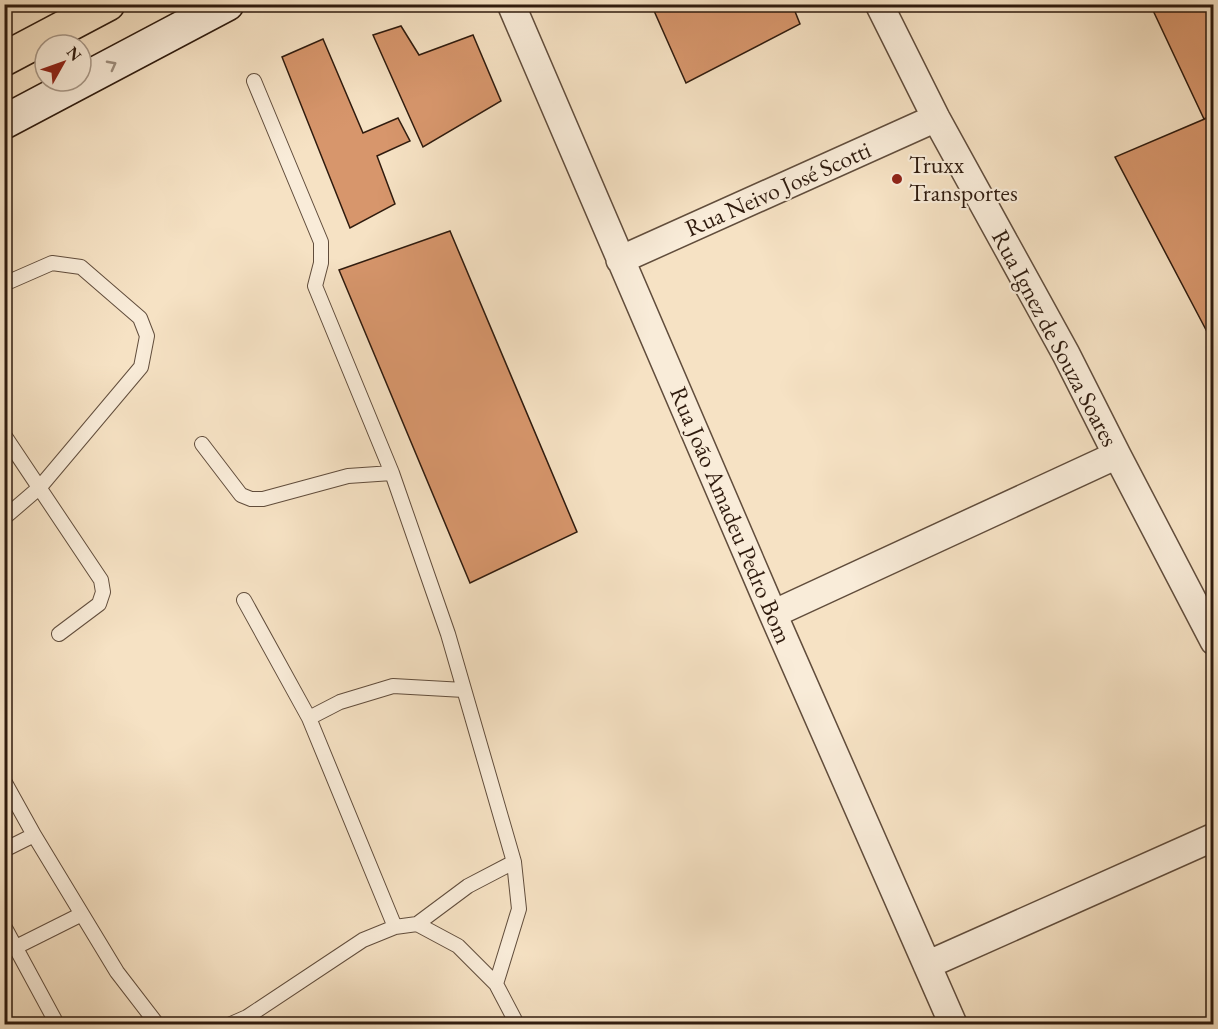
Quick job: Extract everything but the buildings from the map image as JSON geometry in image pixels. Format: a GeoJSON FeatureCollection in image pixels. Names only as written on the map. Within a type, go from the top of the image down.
{"type":"FeatureCollection","features":[{"type":"Feature","properties":{"kind":"highway"},"geometry":{"type":"LineString","coordinates":[[4,59],[108,4]]}},
{"type":"Feature","properties":{"kind":"main road"},"geometry":{"type":"LineString","coordinates":[[4,122],[227,4]]}},
{"type":"Feature","properties":{"kind":"street","name":"Rua João Amadeu Pedro Bom"},"geometry":{"type":"LineString","coordinates":[[511,4],[773,614],[953,1024]]}},
{"type":"Feature","properties":{"kind":"street","name":"Rua Ignez de Souza Soares"},"geometry":{"type":"LineString","coordinates":[[879,4],[936,118],[1066,354],[1214,640]]}},
{"type":"Feature","properties":{"kind":"street","name":"Rua Neivo José Scotti"},"geometry":{"type":"LineString","coordinates":[[620,260],[936,118]]}},
{"type":"Feature","properties":{"kind":"street"},"geometry":{"type":"LineString","coordinates":[[773,614],[1117,455]]}},
{"type":"Feature","properties":{"kind":"street"},"geometry":{"type":"LineString","coordinates":[[927,964],[1214,837]]}},
{"type":"Feature","properties":{"kind":"lane"},"geometry":{"type":"LineString","coordinates":[[254,81],[321,242],[321,263],[315,286],[392,473],[448,634],[514,862],[519,909],[496,984]]}},
{"type":"Feature","properties":{"kind":"lane"},"geometry":{"type":"LineString","coordinates":[[4,284],[52,263],[81,267],[140,318],[147,336],[141,367],[40,487],[4,518]]}},
{"type":"Feature","properties":{"kind":"lane"},"geometry":{"type":"LineString","coordinates":[[4,435],[101,580],[103,592],[99,604],[59,634]]}},
{"type":"Feature","properties":{"kind":"lane"},"geometry":{"type":"LineString","coordinates":[[202,444],[242,495],[251,500],[263,499],[348,476],[392,473]]}},
{"type":"Feature","properties":{"kind":"lane"},"geometry":{"type":"LineString","coordinates":[[244,600],[309,718],[395,927]]}},
{"type":"Feature","properties":{"kind":"lane"},"geometry":{"type":"LineString","coordinates":[[309,718],[340,702],[393,686],[464,690]]}},
{"type":"Feature","properties":{"kind":"lane"},"geometry":{"type":"LineString","coordinates":[[4,781],[117,972],[157,1024]]}},
{"type":"Feature","properties":{"kind":"lane"},"geometry":{"type":"LineString","coordinates":[[4,850],[34,835]]}},
{"type":"Feature","properties":{"kind":"lane"},"geometry":{"type":"LineString","coordinates":[[231,1024],[247,1017],[363,940],[395,927],[417,924],[468,885],[514,862]]}},
{"type":"Feature","properties":{"kind":"lane"},"geometry":{"type":"LineString","coordinates":[[16,947],[82,914]]}},
{"type":"Feature","properties":{"kind":"lane"},"geometry":{"type":"LineString","coordinates":[[417,924],[458,946],[496,984],[517,1024]]}},
{"type":"Feature","properties":{"kind":"lane"},"geometry":{"type":"LineString","coordinates":[[4,926],[57,1024]]}},
{"type":"Feature","properties":{"kind":"place","name":"Truxx Transportes"},"geometry":{"type":"Point","coordinates":[897,179]}}]}
